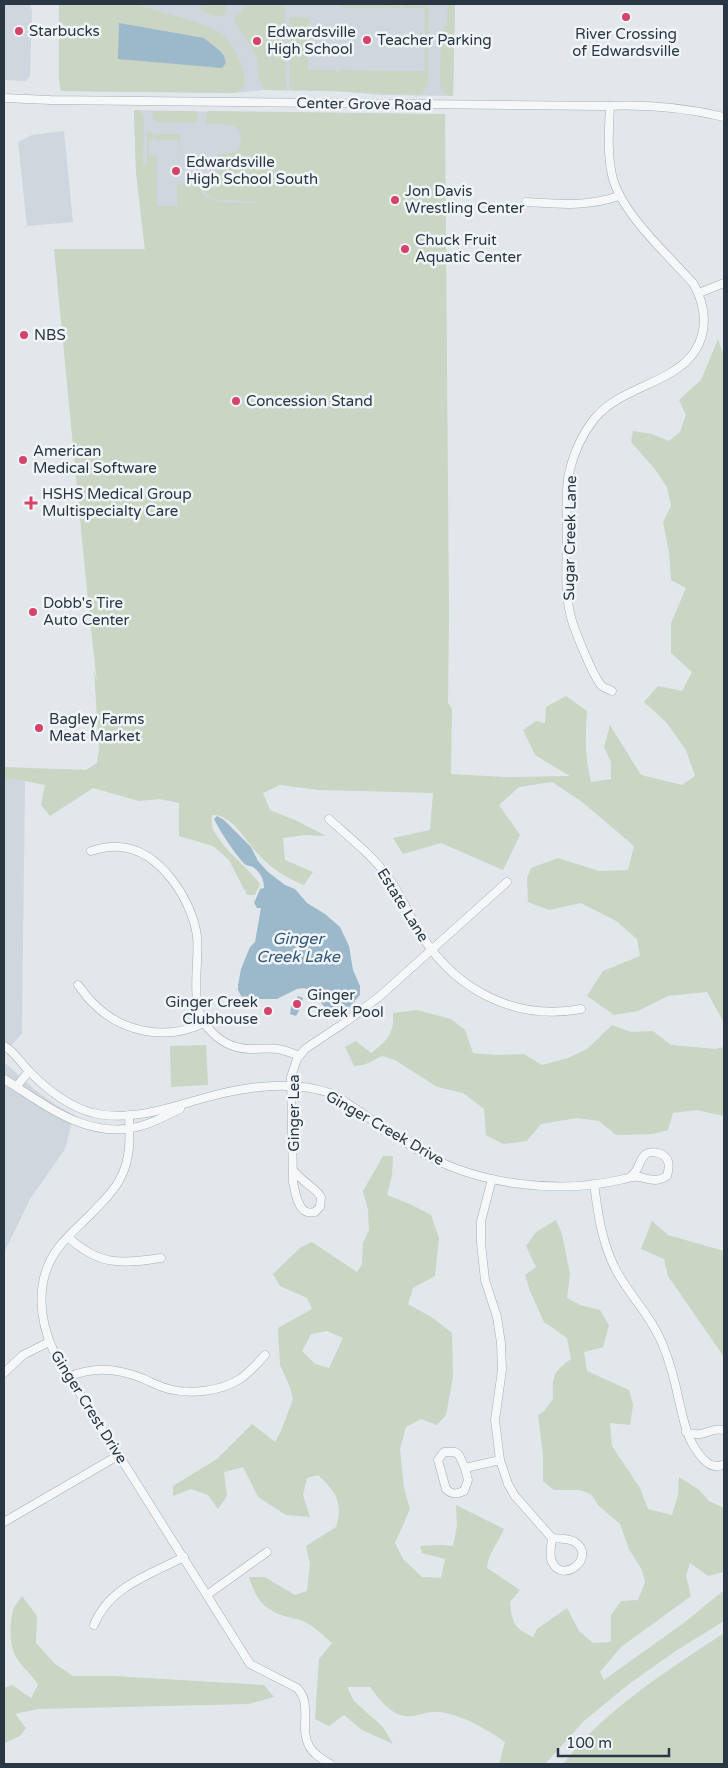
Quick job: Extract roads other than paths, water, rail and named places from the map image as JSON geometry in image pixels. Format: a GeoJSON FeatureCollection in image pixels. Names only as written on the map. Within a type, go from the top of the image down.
{"type":"FeatureCollection","features":[{"type":"Feature","properties":{"kind":"street","name":"Center Grove Road"},"geometry":{"type":"LineString","coordinates":[[4,98],[658,106],[724,117]]}},
{"type":"Feature","properties":{"kind":"street","name":"Sugar Creek Lane"},"geometry":{"type":"LineString","coordinates":[[610,106],[608,148],[612,177],[619,196],[632,216],[693,283],[703,304],[704,321],[702,333],[695,350],[683,365],[609,404],[597,416],[581,438],[569,475],[566,578],[570,613],[601,685],[612,691]]}},
{"type":"Feature","properties":{"kind":"street"},"geometry":{"type":"LineString","coordinates":[[526,202],[588,204],[619,196]]}},
{"type":"Feature","properties":{"kind":"street"},"geometry":{"type":"LineString","coordinates":[[699,293],[724,283]]}},
{"type":"Feature","properties":{"kind":"street","name":"Estate Lane"},"geometry":{"type":"LineString","coordinates":[[329,819],[388,876],[415,925],[432,951],[462,982],[489,998],[505,1004],[558,1012],[581,1009]]}},
{"type":"Feature","properties":{"kind":"street"},"geometry":{"type":"LineString","coordinates":[[91,851],[107,846],[129,848],[152,860],[172,880],[189,908],[197,935],[196,991],[204,1023],[214,1035],[230,1045],[250,1049],[280,1049],[299,1056],[308,1046],[370,1004],[432,951],[507,882]]}},
{"type":"Feature","properties":{"kind":"street"},"geometry":{"type":"LineString","coordinates":[[78,985],[93,1004],[103,1012],[115,1020],[138,1029],[169,1034],[187,1030],[204,1023]]}},
{"type":"Feature","properties":{"kind":"street","name":"Ginger Creek Drive"},"geometry":{"type":"LineString","coordinates":[[4,1046],[55,1095],[80,1109],[106,1115],[128,1115],[166,1109],[239,1091],[291,1086],[311,1088],[333,1094],[418,1150],[447,1165],[492,1179],[543,1186],[594,1184],[637,1176],[653,1181],[661,1180],[667,1176],[669,1169],[668,1161],[664,1154],[648,1153],[642,1159],[636,1173],[630,1177]]}},
{"type":"Feature","properties":{"kind":"street","name":"Ginger Lea"},"geometry":{"type":"LineString","coordinates":[[294,1171],[302,1181],[314,1189],[322,1198],[320,1207],[315,1212],[307,1212],[302,1209],[296,1196],[293,1182],[291,1086],[293,1068],[299,1056]]}},
{"type":"Feature","properties":{"kind":"street"},"geometry":{"type":"LineString","coordinates":[[17,1086],[29,1071]]}},
{"type":"Feature","properties":{"kind":"street","name":"Ginger Creek Drive"},"geometry":{"type":"LineString","coordinates":[[4,1079],[56,1113],[78,1123],[106,1129],[140,1126],[166,1116],[198,1100]]}},
{"type":"Feature","properties":{"kind":"street","name":"Ginger Crest Drive"},"geometry":{"type":"LineString","coordinates":[[128,1115],[129,1155],[120,1180],[110,1194],[68,1237],[53,1256],[48,1267],[42,1288],[42,1313],[49,1342],[69,1377],[250,1664],[297,1688],[301,1692],[305,1703],[306,1740],[314,1752],[330,1764]]}},
{"type":"Feature","properties":{"kind":"street"},"geometry":{"type":"LineString","coordinates":[[492,1179],[481,1221],[481,1243],[485,1280],[497,1317],[501,1343],[502,1370],[495,1420],[500,1460],[508,1484],[515,1496],[552,1538],[575,1542],[580,1547],[582,1553],[581,1561],[578,1565],[565,1570],[555,1566],[552,1562],[552,1538]]}},
{"type":"Feature","properties":{"kind":"street"},"geometry":{"type":"LineString","coordinates":[[594,1184],[598,1218],[607,1250],[618,1273],[645,1311],[661,1341],[672,1370],[686,1432],[703,1459],[710,1466],[719,1467],[724,1464]]}},
{"type":"Feature","properties":{"kind":"street"},"geometry":{"type":"LineString","coordinates":[[68,1237],[86,1253],[108,1261],[131,1263],[161,1258]]}},
{"type":"Feature","properties":{"kind":"street"},"geometry":{"type":"LineString","coordinates":[[4,1373],[23,1356],[49,1342]]}},
{"type":"Feature","properties":{"kind":"street"},"geometry":{"type":"LineString","coordinates":[[69,1377],[87,1371],[118,1371],[132,1374],[170,1390],[197,1391],[219,1388],[239,1380],[265,1355]]}},
{"type":"Feature","properties":{"kind":"street"},"geometry":{"type":"LineString","coordinates":[[686,1432],[700,1435],[717,1429],[724,1430]]}},
{"type":"Feature","properties":{"kind":"street"},"geometry":{"type":"LineString","coordinates":[[444,1452],[455,1452],[459,1455],[465,1468],[468,1480],[464,1491],[454,1494],[449,1492],[446,1489],[438,1465],[440,1456],[444,1452]]}},
{"type":"Feature","properties":{"kind":"street"},"geometry":{"type":"LineString","coordinates":[[4,1522],[119,1455]]}},
{"type":"Feature","properties":{"kind":"street"},"geometry":{"type":"LineString","coordinates":[[465,1468],[500,1460]]}},
{"type":"Feature","properties":{"kind":"street"},"geometry":{"type":"LineString","coordinates":[[207,1595],[267,1552]]}},
{"type":"Feature","properties":{"kind":"street"},"geometry":{"type":"LineString","coordinates":[[94,1625],[102,1608],[118,1592],[184,1557]]}},
{"type":"Feature","properties":{"kind":"water"},"geometry":{"type":"Polygon","coordinates":[[[119,23],[204,38],[220,51],[226,63],[222,68],[118,59],[119,23]]]}},
{"type":"Feature","properties":{"kind":"water","name":"Ginger Creek Lake"},"geometry":{"type":"Polygon","coordinates":[[[217,816],[224,820],[251,847],[258,861],[268,872],[285,885],[295,889],[307,903],[325,914],[340,927],[349,946],[353,970],[360,986],[360,995],[347,1010],[338,1013],[326,1009],[311,990],[303,988],[277,999],[247,999],[241,996],[238,985],[241,969],[250,947],[255,942],[261,908],[257,908],[254,903],[260,889],[264,888],[264,885],[258,871],[242,862],[228,843],[214,819],[217,816]]]}},
{"type":"Feature","properties":{"kind":"water","name":"Ginger Creek Pool"},"geometry":{"type":"Polygon","coordinates":[[[298,996],[303,998],[296,1016],[290,1014],[291,1007],[298,996]]]}},
{"type":"Feature","properties":{"kind":"place","name":"River Crossing of Edwardsville"},"geometry":{"type":"Point","coordinates":[626,17]}},
{"type":"Feature","properties":{"kind":"place","name":"Starbucks"},"geometry":{"type":"Point","coordinates":[19,31]}},
{"type":"Feature","properties":{"kind":"place","name":"Teacher Parking"},"geometry":{"type":"Point","coordinates":[367,40]}},
{"type":"Feature","properties":{"kind":"place","name":"Edwardsville High School"},"geometry":{"type":"Point","coordinates":[257,41]}},
{"type":"Feature","properties":{"kind":"place","name":"Edwardsville High School South"},"geometry":{"type":"Point","coordinates":[176,171]}},
{"type":"Feature","properties":{"kind":"place","name":"Jon Davis Wrestling Center"},"geometry":{"type":"Point","coordinates":[395,200]}},
{"type":"Feature","properties":{"kind":"place","name":"Chuck Fruit Aquatic Center"},"geometry":{"type":"Point","coordinates":[405,249]}},
{"type":"Feature","properties":{"kind":"place","name":"NBS"},"geometry":{"type":"Point","coordinates":[24,335]}},
{"type":"Feature","properties":{"kind":"place","name":"Concession Stand"},"geometry":{"type":"Point","coordinates":[236,401]}},
{"type":"Feature","properties":{"kind":"place","name":"American Medical Software"},"geometry":{"type":"Point","coordinates":[23,460]}},
{"type":"Feature","properties":{"kind":"place","name":"HSHS Medical Group Multispecialty Care"},"geometry":{"type":"Point","coordinates":[31,503]}},
{"type":"Feature","properties":{"kind":"place","name":"Dobb's Tire Auto Center"},"geometry":{"type":"Point","coordinates":[33,612]}},
{"type":"Feature","properties":{"kind":"place","name":"Bagley Farms Meat Market"},"geometry":{"type":"Point","coordinates":[39,728]}},
{"type":"Feature","properties":{"kind":"place","name":"Ginger Creek Pool"},"geometry":{"type":"Point","coordinates":[297,1004]}},
{"type":"Feature","properties":{"kind":"place","name":"Ginger Creek Clubhouse"},"geometry":{"type":"Point","coordinates":[268,1011]}}]}
